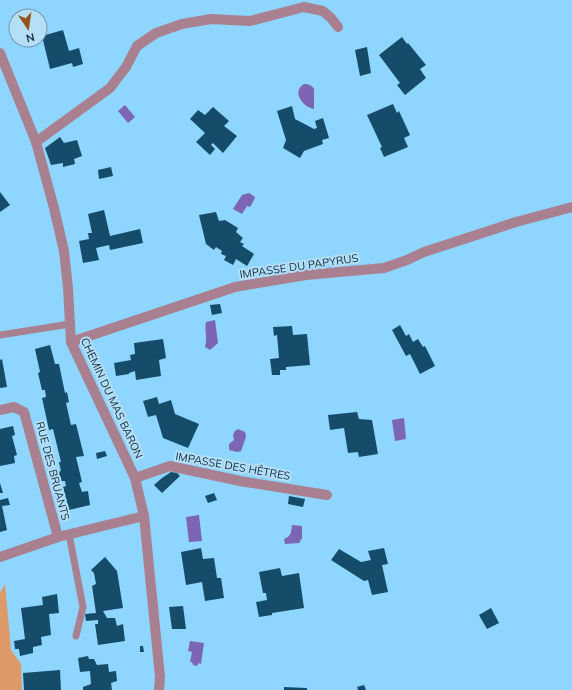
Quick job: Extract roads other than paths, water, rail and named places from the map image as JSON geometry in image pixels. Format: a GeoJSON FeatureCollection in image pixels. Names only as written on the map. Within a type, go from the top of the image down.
{"type":"FeatureCollection","features":[{"type":"Feature","properties":{"kind":"street"},"geometry":{"type":"LineString","coordinates":[[36,142],[110,88],[126,66],[137,46],[156,33],[182,24],[211,19],[250,21],[304,7],[323,11],[338,27]]}},
{"type":"Feature","properties":{"kind":"street","name":"CHEMIN DU MAS BARON"},"geometry":{"type":"LineString","coordinates":[[0,53],[36,142],[54,208],[64,251],[71,342],[135,478],[144,516],[160,677],[159,690]]}},
{"type":"Feature","properties":{"kind":"street","name":"IMPASSE DU PAPYRUS"},"geometry":{"type":"LineString","coordinates":[[71,342],[235,287],[306,275],[384,268],[408,260],[424,252],[531,217],[572,206]]}},
{"type":"Feature","properties":{"kind":"street","name":"RUE DES BRUANTS"},"geometry":{"type":"LineString","coordinates":[[0,410],[14,407],[24,412],[58,537]]}},
{"type":"Feature","properties":{"kind":"street","name":"IMPASSE DES HÊTRES"},"geometry":{"type":"LineString","coordinates":[[135,478],[170,466],[240,481],[327,495]]}},
{"type":"Feature","properties":{"kind":"street"},"geometry":{"type":"LineString","coordinates":[[0,557],[58,537],[144,516]]}},
{"type":"Feature","properties":{"kind":"lane"},"geometry":{"type":"LineString","coordinates":[[0,335],[70,324]]}},
{"type":"Feature","properties":{"kind":"lane"},"geometry":{"type":"LineString","coordinates":[[69,534],[83,607],[76,636]]}}]}
